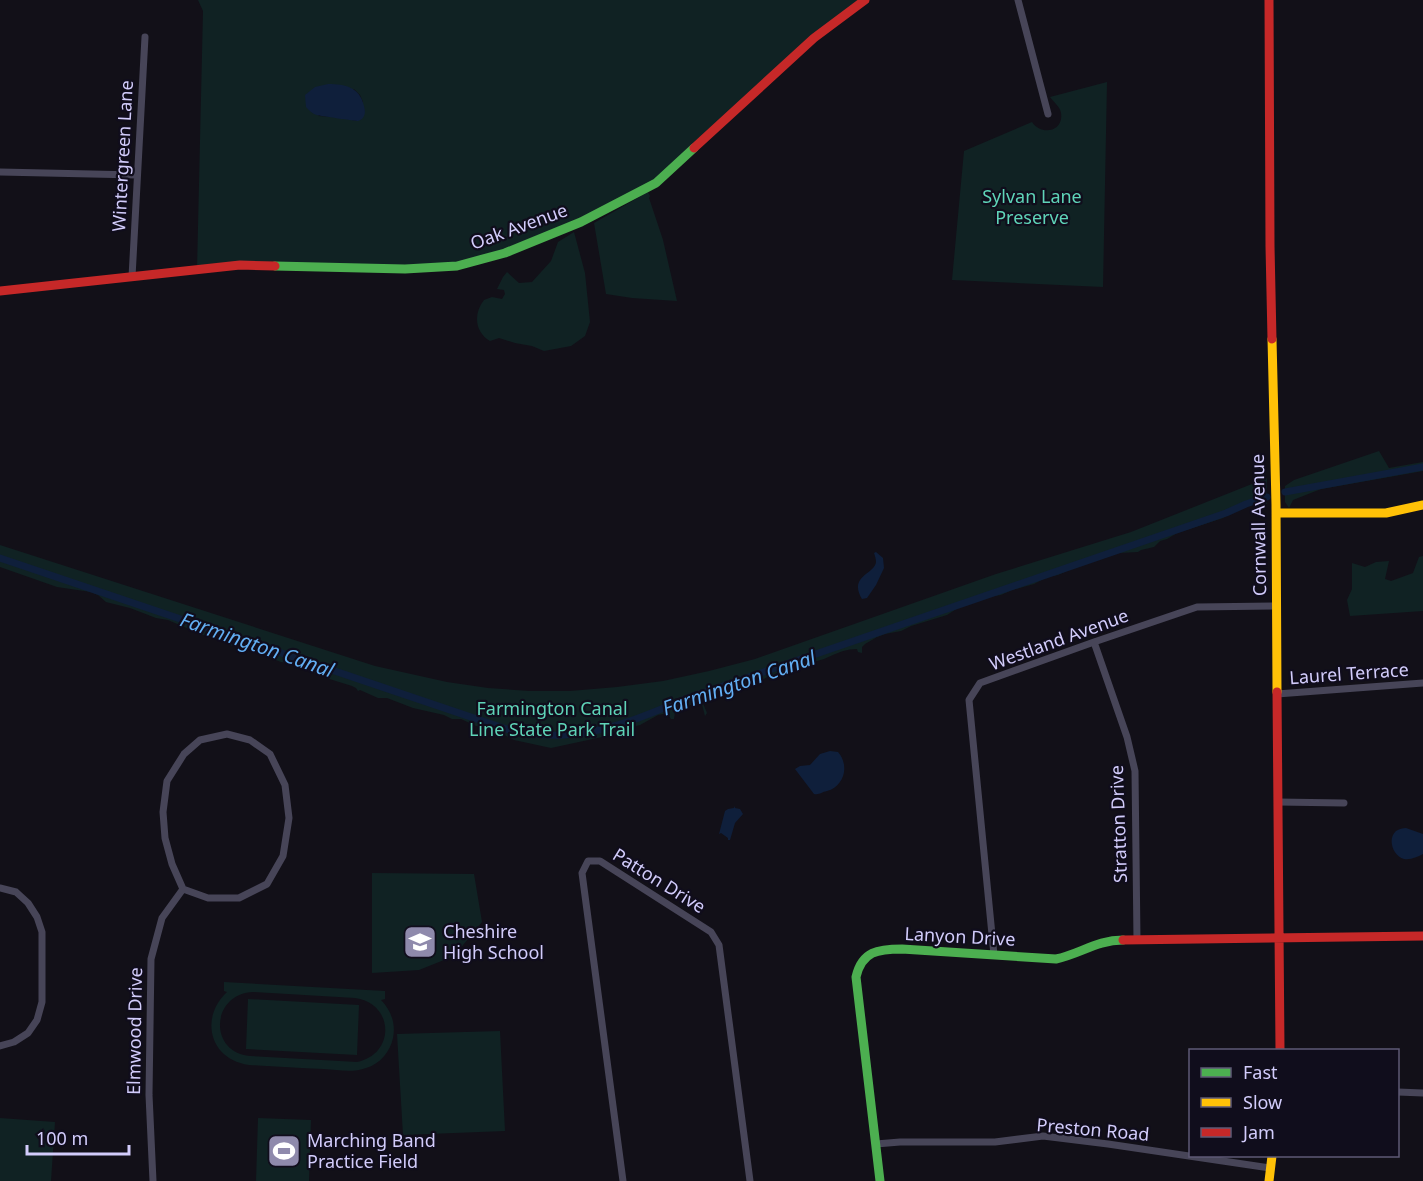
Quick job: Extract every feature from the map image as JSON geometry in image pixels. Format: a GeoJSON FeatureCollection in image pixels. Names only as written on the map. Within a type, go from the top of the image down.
{"type":"FeatureCollection","features":[{"type":"Feature","properties":{"kind":"street","name":"Oak Avenue"},"geometry":{"type":"LineString","coordinates":[[0,291],[240,265],[405,269],[457,266],[505,252],[581,222],[656,183],[814,38],[865,0]]}},
{"type":"Feature","properties":{"kind":"street"},"geometry":{"type":"LineString","coordinates":[[1018,0],[1048,114]]}},
{"type":"Feature","properties":{"kind":"street","name":"Cornwall Avenue"},"geometry":{"type":"LineString","coordinates":[[1269,0],[1280,1049]]}},
{"type":"Feature","properties":{"kind":"street","name":"Wintergreen Lane"},"geometry":{"type":"LineString","coordinates":[[132,277],[145,38]]}},
{"type":"Feature","properties":{"kind":"street"},"geometry":{"type":"LineString","coordinates":[[0,171],[137,175]]}},
{"type":"Feature","properties":{"kind":"street"},"geometry":{"type":"LineString","coordinates":[[1276,513],[1386,513],[1423,505]]}},
{"type":"Feature","properties":{"kind":"street","name":"Westland Avenue"},"geometry":{"type":"LineString","coordinates":[[994,955],[969,700],[980,683],[1197,607],[1276,606]]}},
{"type":"Feature","properties":{"kind":"street","name":"Stratton Drive"},"geometry":{"type":"LineString","coordinates":[[1094,642],[1127,737],[1135,771],[1137,940]]}},
{"type":"Feature","properties":{"kind":"street","name":"Laurel Terrace"},"geometry":{"type":"LineString","coordinates":[[1277,694],[1423,683]]}},
{"type":"Feature","properties":{"kind":"street"},"geometry":{"type":"LineString","coordinates":[[227,734],[250,740],[270,754],[285,785],[289,818],[283,856],[267,884],[238,898],[208,898],[183,889],[172,864],[165,838],[163,812],[167,781],[184,754],[200,740],[227,734]]}},
{"type":"Feature","properties":{"kind":"street"},"geometry":{"type":"LineString","coordinates":[[1278,802],[1344,803]]}},
{"type":"Feature","properties":{"kind":"street","name":"Patton Drive"},"geometry":{"type":"LineString","coordinates":[[623,1181],[582,873],[588,861],[600,861],[711,932],[719,945],[750,1181]]}},
{"type":"Feature","properties":{"kind":"street"},"geometry":{"type":"LineString","coordinates":[[0,888],[16,892],[28,903],[37,916],[42,932],[42,1002],[37,1020],[28,1033],[14,1042],[0,1046]]}},
{"type":"Feature","properties":{"kind":"street","name":"Elmwood Drive"},"geometry":{"type":"LineString","coordinates":[[153,1181],[148,1095],[151,959],[162,918],[183,889]]}},
{"type":"Feature","properties":{"kind":"street","name":"Lanyon Drive"},"geometry":{"type":"LineString","coordinates":[[880,1181],[856,977],[861,962],[874,952],[889,949],[1056,959],[1072,955],[1102,941],[1423,936]]}},
{"type":"Feature","properties":{"kind":"street"},"geometry":{"type":"LineString","coordinates":[[1399,1092],[1423,1093]]}},
{"type":"Feature","properties":{"kind":"street","name":"Preston Road"},"geometry":{"type":"LineString","coordinates":[[876,1144],[996,1142],[1043,1137],[1189,1156]]}},
{"type":"Feature","properties":{"kind":"street","name":"Preston Road"},"geometry":{"type":"LineString","coordinates":[[1196,1157],[1270,1168]]}},
{"type":"Feature","properties":{"kind":"street"},"geometry":{"type":"LineString","coordinates":[[1269,1181],[1272,1157]]}},
{"type":"Feature","properties":{"kind":"green space"},"geometry":{"type":"Polygon","coordinates":[[[198,0],[865,0],[814,38],[656,183],[581,222],[457,266],[197,270],[203,11],[198,0]],[[354,89],[318,116],[357,121],[363,102],[354,89]]]}},
{"type":"Feature","properties":{"kind":"green space","name":"Sylvan Lane Preserve"},"geometry":{"type":"Polygon","coordinates":[[[1107,82],[1103,287],[952,280],[964,151],[1032,122],[1041,129],[1056,128],[1061,119],[1061,113],[1050,97],[1107,82]]]}},
{"type":"Feature","properties":{"kind":"green space"},"geometry":{"type":"Polygon","coordinates":[[[648,192],[663,240],[677,301],[606,294],[594,223],[648,192]]]}},
{"type":"Feature","properties":{"kind":"green space"},"geometry":{"type":"Polygon","coordinates":[[[574,232],[585,273],[590,322],[585,336],[571,346],[544,351],[499,338],[490,341],[485,337],[477,322],[480,305],[484,300],[492,297],[502,299],[505,294],[504,290],[497,289],[507,272],[519,283],[532,282],[551,261],[558,242],[574,232]]]}},
{"type":"Feature","properties":{"kind":"green space"},"geometry":{"type":"Polygon","coordinates":[[[1379,451],[1389,468],[1423,462],[1423,471],[1321,489],[1293,500],[1289,508],[1285,502],[1285,486],[1294,480],[1379,451]]]}},
{"type":"Feature","properties":{"kind":"green space","name":"Farmington Canal Line State Park Trail"},"geometry":{"type":"Polygon","coordinates":[[[1267,478],[1267,504],[1243,506],[1223,518],[1177,533],[1160,541],[1154,547],[1138,552],[1119,553],[1001,595],[964,604],[947,615],[877,637],[862,647],[862,653],[857,649],[849,650],[818,661],[803,662],[797,671],[769,676],[753,685],[705,699],[702,701],[707,713],[705,716],[702,704],[696,703],[677,710],[674,719],[663,714],[658,715],[640,725],[602,737],[551,748],[514,740],[493,729],[476,726],[461,719],[452,719],[413,708],[387,698],[378,698],[294,664],[232,646],[218,638],[203,635],[168,620],[106,602],[91,592],[57,587],[0,567],[0,545],[375,666],[447,682],[488,688],[570,691],[663,681],[755,659],[996,574],[1131,532],[1267,478]]]}},
{"type":"Feature","properties":{"kind":"green space"},"geometry":{"type":"Polygon","coordinates":[[[1423,556],[1423,611],[1350,616],[1347,600],[1352,589],[1352,563],[1365,567],[1376,562],[1389,561],[1385,579],[1391,581],[1413,573],[1419,557],[1423,556]]]}},
{"type":"Feature","properties":{"kind":"green space"},"geometry":{"type":"Polygon","coordinates":[[[372,873],[474,874],[482,922],[454,956],[419,970],[372,973],[372,873]]]}},
{"type":"Feature","properties":{"kind":"green space"},"geometry":{"type":"Polygon","coordinates":[[[224,982],[385,991],[385,999],[381,1000],[388,1008],[393,1022],[392,1043],[380,1060],[361,1070],[249,1065],[236,1061],[225,1055],[218,1047],[211,1025],[218,1002],[227,992],[224,991],[224,982]],[[253,992],[239,995],[229,1002],[223,1012],[220,1023],[221,1035],[227,1045],[236,1052],[250,1056],[357,1062],[370,1057],[379,1049],[384,1040],[385,1029],[383,1018],[377,1009],[368,1002],[355,998],[253,992]]]}},
{"type":"Feature","properties":{"kind":"green space"},"geometry":{"type":"Polygon","coordinates":[[[248,999],[359,1005],[357,1055],[246,1049],[248,999]]]}},
{"type":"Feature","properties":{"kind":"green space"},"geometry":{"type":"Polygon","coordinates":[[[500,1031],[505,1131],[403,1135],[397,1034],[500,1031]]]}},
{"type":"Feature","properties":{"kind":"green space"},"geometry":{"type":"Polygon","coordinates":[[[0,1118],[55,1122],[51,1181],[0,1181],[0,1118]]]}},
{"type":"Feature","properties":{"kind":"green space","name":"Marching Band Practice Field"},"geometry":{"type":"Polygon","coordinates":[[[258,1118],[311,1120],[309,1181],[256,1181],[258,1118]]]}},
{"type":"Feature","properties":{"kind":"water"},"geometry":{"type":"Polygon","coordinates":[[[328,84],[346,86],[359,95],[365,114],[362,119],[358,121],[320,116],[306,107],[305,95],[315,87],[328,84]]]}},
{"type":"Feature","properties":{"kind":"water"},"geometry":{"type":"Polygon","coordinates":[[[876,552],[883,558],[884,568],[867,598],[862,599],[858,585],[863,576],[875,566],[874,553],[876,552]]]}},
{"type":"Feature","properties":{"kind":"water"},"geometry":{"type":"Polygon","coordinates":[[[830,751],[838,752],[842,757],[843,775],[838,785],[814,794],[795,769],[810,765],[820,754],[830,751]]]}},
{"type":"Feature","properties":{"kind":"water"},"geometry":{"type":"Polygon","coordinates":[[[735,806],[743,814],[735,823],[730,840],[728,840],[721,833],[719,834],[725,811],[735,806]]]}},
{"type":"Feature","properties":{"kind":"water"},"geometry":{"type":"Polygon","coordinates":[[[1406,828],[1423,834],[1423,854],[1409,859],[1400,857],[1392,847],[1393,834],[1406,828]]]}},
{"type":"Feature","properties":{"kind":"waterway","name":"Farmington Canal"},"geometry":{"type":"LineString","coordinates":[[1285,492],[1423,467]]}},
{"type":"Feature","properties":{"kind":"waterway","name":"Farmington Canal"},"geometry":{"type":"LineString","coordinates":[[0,558],[518,733],[564,735],[596,731],[628,722],[688,698],[1267,497]]}},
{"type":"Feature","properties":{"kind":"traffic: fast"},"geometry":{"type":"LineString","coordinates":[[275,266],[405,269],[457,266],[505,253],[581,222],[656,183],[694,148]]}},
{"type":"Feature","properties":{"kind":"traffic: fast"},"geometry":{"type":"LineString","coordinates":[[880,1181],[856,977],[862,962],[867,957],[878,951],[902,949],[1056,959],[1105,942],[1123,940]]}},
{"type":"Feature","properties":{"kind":"traffic: slow"},"geometry":{"type":"LineString","coordinates":[[1272,339],[1277,692]]}},
{"type":"Feature","properties":{"kind":"traffic: slow"},"geometry":{"type":"LineString","coordinates":[[1276,513],[1386,513],[1423,505]]}},
{"type":"Feature","properties":{"kind":"traffic: slow"},"geometry":{"type":"LineString","coordinates":[[1269,1181],[1272,1157]]}},
{"type":"Feature","properties":{"kind":"traffic: jam"},"geometry":{"type":"LineString","coordinates":[[694,148],[814,38],[865,0]]}},
{"type":"Feature","properties":{"kind":"traffic: jam"},"geometry":{"type":"LineString","coordinates":[[1269,0],[1272,339]]}},
{"type":"Feature","properties":{"kind":"traffic: jam"},"geometry":{"type":"LineString","coordinates":[[0,291],[240,265],[275,266]]}},
{"type":"Feature","properties":{"kind":"traffic: jam"},"geometry":{"type":"LineString","coordinates":[[1277,692],[1280,1049]]}},
{"type":"Feature","properties":{"kind":"traffic: jam"},"geometry":{"type":"LineString","coordinates":[[1123,940],[1423,936]]}},
{"type":"Feature","properties":{"kind":"place","name":"Cheshire High School"},"geometry":{"type":"Point","coordinates":[420,942]}},
{"type":"Feature","properties":{"kind":"place","name":"Marching Band Practice Field"},"geometry":{"type":"Point","coordinates":[284,1151]}}]}
